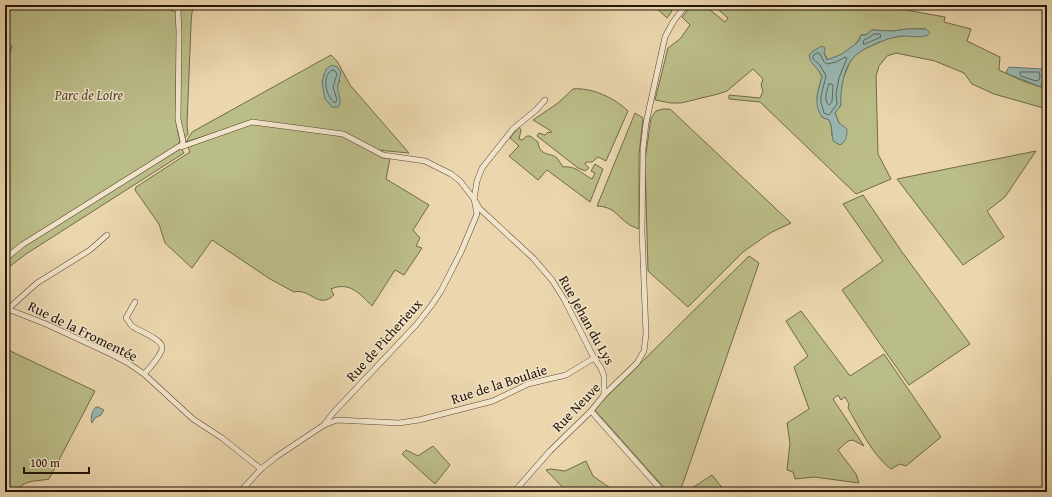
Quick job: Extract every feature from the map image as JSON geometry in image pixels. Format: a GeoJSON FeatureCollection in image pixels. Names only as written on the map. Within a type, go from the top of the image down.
{"type":"FeatureCollection","features":[{"type":"Feature","properties":{"kind":"street"},"geometry":{"type":"LineString","coordinates":[[180,5],[178,12],[178,119],[183,142],[181,147]]}},
{"type":"Feature","properties":{"kind":"street","name":"Rue Neuve"},"geometry":{"type":"LineString","coordinates":[[514,492],[550,451],[591,411],[604,394],[633,368],[641,358],[646,345],[642,216],[643,149],[648,111],[665,37],[673,22],[686,5]]}},
{"type":"Feature","properties":{"kind":"street","name":"Rue de Picherieux"},"geometry":{"type":"LineString","coordinates":[[324,425],[335,410],[416,325],[441,291],[461,252],[476,214],[474,199],[477,181],[482,168],[513,129],[536,110],[545,100]]}},
{"type":"Feature","properties":{"kind":"street","name":"Rue Jehan du Lys"},"geometry":{"type":"LineString","coordinates":[[5,259],[22,245],[181,147],[252,122],[343,134],[383,155],[425,161],[451,174],[460,181],[480,209],[532,258],[552,280],[564,299],[594,358],[601,368],[604,376],[604,394]]}},
{"type":"Feature","properties":{"kind":"street"},"geometry":{"type":"LineString","coordinates":[[7,309],[38,283],[90,250],[107,235]]}},
{"type":"Feature","properties":{"kind":"street"},"geometry":{"type":"LineString","coordinates":[[135,302],[126,318],[132,325],[157,340],[161,344],[162,348],[161,352],[144,374]]}},
{"type":"Feature","properties":{"kind":"street","name":"Rue de la Fromentée"},"geometry":{"type":"LineString","coordinates":[[7,309],[46,324],[113,355],[144,374],[192,419],[222,438],[261,469]]}},
{"type":"Feature","properties":{"kind":"street","name":"Rue de la Boulaie"},"geometry":{"type":"LineString","coordinates":[[240,492],[261,469],[276,457],[324,425],[340,420],[399,423],[419,420],[493,401],[528,384],[566,375],[594,358]]}},
{"type":"Feature","properties":{"kind":"street"},"geometry":{"type":"LineString","coordinates":[[335,410],[335,415],[340,420]]}},
{"type":"Feature","properties":{"kind":"street"},"geometry":{"type":"LineString","coordinates":[[591,411],[662,492]]}},
{"type":"Feature","properties":{"kind":"green space","name":"Parc de Loire"},"geometry":{"type":"Polygon","coordinates":[[[5,5],[171,5],[171,10],[176,13],[176,122],[180,141],[177,146],[5,256],[5,5]]]}},
{"type":"Feature","properties":{"kind":"green space"},"geometry":{"type":"Polygon","coordinates":[[[182,5],[196,5],[192,12],[191,24],[187,124],[188,134],[185,138],[180,122],[180,15],[182,5]]]}},
{"type":"Feature","properties":{"kind":"green space"},"geometry":{"type":"Polygon","coordinates":[[[653,5],[666,5],[672,11],[667,18],[653,5]]]}},
{"type":"Feature","properties":{"kind":"green space"},"geometry":{"type":"Polygon","coordinates":[[[692,5],[704,5],[725,22],[728,18],[713,5],[906,5],[906,10],[945,17],[944,22],[971,29],[967,41],[1000,57],[999,70],[1023,81],[1041,87],[1044,59],[1047,59],[1047,109],[994,94],[972,84],[964,73],[935,61],[896,53],[887,56],[879,66],[876,76],[878,154],[891,179],[856,194],[760,102],[729,99],[729,95],[760,98],[763,91],[761,85],[763,79],[753,69],[727,91],[718,94],[681,103],[655,100],[668,48],[680,39],[690,25],[682,17],[692,5]],[[926,29],[893,31],[872,30],[866,35],[861,35],[859,40],[851,48],[836,57],[826,60],[827,58],[824,53],[817,67],[822,77],[817,101],[822,117],[829,120],[832,136],[839,123],[835,113],[841,105],[840,95],[843,79],[854,56],[860,51],[889,38],[926,29]]]}},
{"type":"Feature","properties":{"kind":"green space"},"geometry":{"type":"Polygon","coordinates":[[[331,55],[337,61],[350,85],[409,153],[377,150],[345,133],[251,121],[186,142],[192,132],[331,55]],[[323,75],[337,87],[340,80],[323,75]]]}},
{"type":"Feature","properties":{"kind":"green space"},"geometry":{"type":"Polygon","coordinates":[[[573,89],[587,90],[602,94],[623,106],[628,111],[606,161],[598,157],[592,162],[586,162],[585,164],[589,168],[585,171],[578,168],[537,136],[539,133],[545,135],[548,132],[551,133],[551,131],[533,120],[558,103],[573,89]]]}},
{"type":"Feature","properties":{"kind":"green space"},"geometry":{"type":"Polygon","coordinates":[[[670,109],[791,223],[770,233],[743,252],[688,307],[648,271],[645,160],[651,118],[656,111],[670,109]]]}},
{"type":"Feature","properties":{"kind":"green space"},"geometry":{"type":"Polygon","coordinates":[[[635,113],[643,118],[639,155],[639,229],[628,224],[611,209],[597,206],[635,113]]]}},
{"type":"Feature","properties":{"kind":"green space"},"geometry":{"type":"Polygon","coordinates":[[[251,124],[344,136],[383,158],[390,158],[386,179],[429,205],[413,230],[420,238],[416,246],[422,248],[404,275],[395,270],[372,306],[359,293],[344,287],[331,289],[334,295],[323,300],[319,300],[305,293],[294,292],[270,279],[212,240],[192,268],[165,243],[159,224],[135,190],[136,187],[190,152],[188,147],[251,124]]]}},
{"type":"Feature","properties":{"kind":"green space"},"geometry":{"type":"Polygon","coordinates":[[[519,127],[521,130],[519,139],[522,140],[527,136],[530,136],[538,142],[539,147],[543,152],[557,158],[563,167],[571,167],[592,179],[595,173],[591,171],[595,164],[603,169],[590,202],[547,170],[538,180],[509,156],[519,146],[510,138],[519,127]]]}},
{"type":"Feature","properties":{"kind":"green space"},"geometry":{"type":"Polygon","coordinates":[[[181,148],[184,153],[26,254],[5,270],[5,260],[23,246],[181,148]]]}},
{"type":"Feature","properties":{"kind":"green space"},"geometry":{"type":"Polygon","coordinates":[[[1036,151],[1005,197],[987,211],[1004,237],[963,265],[897,179],[1036,151]]]}},
{"type":"Feature","properties":{"kind":"green space"},"geometry":{"type":"Polygon","coordinates":[[[863,195],[902,252],[970,344],[909,385],[842,290],[883,261],[843,204],[863,195]]]}},
{"type":"Feature","properties":{"kind":"green space"},"geometry":{"type":"Polygon","coordinates":[[[749,256],[759,263],[682,486],[679,492],[668,492],[594,409],[749,256]]]}},
{"type":"Feature","properties":{"kind":"green space"},"geometry":{"type":"Polygon","coordinates":[[[801,311],[850,376],[884,354],[941,437],[906,466],[900,464],[891,469],[872,449],[848,408],[849,404],[845,397],[841,400],[838,395],[833,399],[864,446],[853,440],[848,441],[838,450],[856,474],[859,483],[814,477],[795,479],[793,472],[787,470],[790,443],[787,423],[809,409],[794,367],[808,356],[786,321],[801,311]]]}},
{"type":"Feature","properties":{"kind":"green space"},"geometry":{"type":"Polygon","coordinates":[[[6,349],[95,391],[49,479],[26,483],[16,492],[5,492],[5,392],[9,382],[9,376],[5,373],[6,349]]]}},
{"type":"Feature","properties":{"kind":"green space"},"geometry":{"type":"Polygon","coordinates":[[[433,446],[450,465],[435,484],[402,454],[406,450],[418,456],[433,446]]]}},
{"type":"Feature","properties":{"kind":"green space"},"geometry":{"type":"Polygon","coordinates":[[[586,461],[593,476],[616,492],[567,492],[546,470],[551,469],[565,471],[586,461]]]}},
{"type":"Feature","properties":{"kind":"green space"},"geometry":{"type":"Polygon","coordinates":[[[712,475],[724,490],[722,492],[686,492],[712,475]]]}},
{"type":"Feature","properties":{"kind":"water"},"geometry":{"type":"Polygon","coordinates":[[[926,29],[930,33],[921,37],[898,36],[885,40],[871,45],[853,58],[845,73],[842,84],[841,105],[835,113],[839,123],[847,129],[846,136],[844,142],[840,145],[833,141],[829,120],[822,117],[819,112],[817,102],[822,77],[811,61],[809,55],[822,46],[825,48],[824,53],[827,60],[842,54],[858,42],[861,35],[866,35],[872,30],[893,31],[926,29]]]}},
{"type":"Feature","properties":{"kind":"water"},"geometry":{"type":"Polygon","coordinates":[[[5,42],[12,46],[10,54],[5,59],[5,42]]]}},
{"type":"Feature","properties":{"kind":"water"},"geometry":{"type":"Polygon","coordinates":[[[332,65],[337,67],[341,72],[338,85],[340,104],[338,107],[332,107],[325,99],[322,82],[326,69],[332,65]]]}},
{"type":"Feature","properties":{"kind":"water"},"geometry":{"type":"Polygon","coordinates":[[[1009,67],[1042,69],[1044,77],[1041,87],[1008,74],[1006,72],[1009,67]]]}},
{"type":"Feature","properties":{"kind":"water"},"geometry":{"type":"Polygon","coordinates":[[[96,407],[104,410],[92,423],[91,419],[93,410],[96,407]]]}}]}
